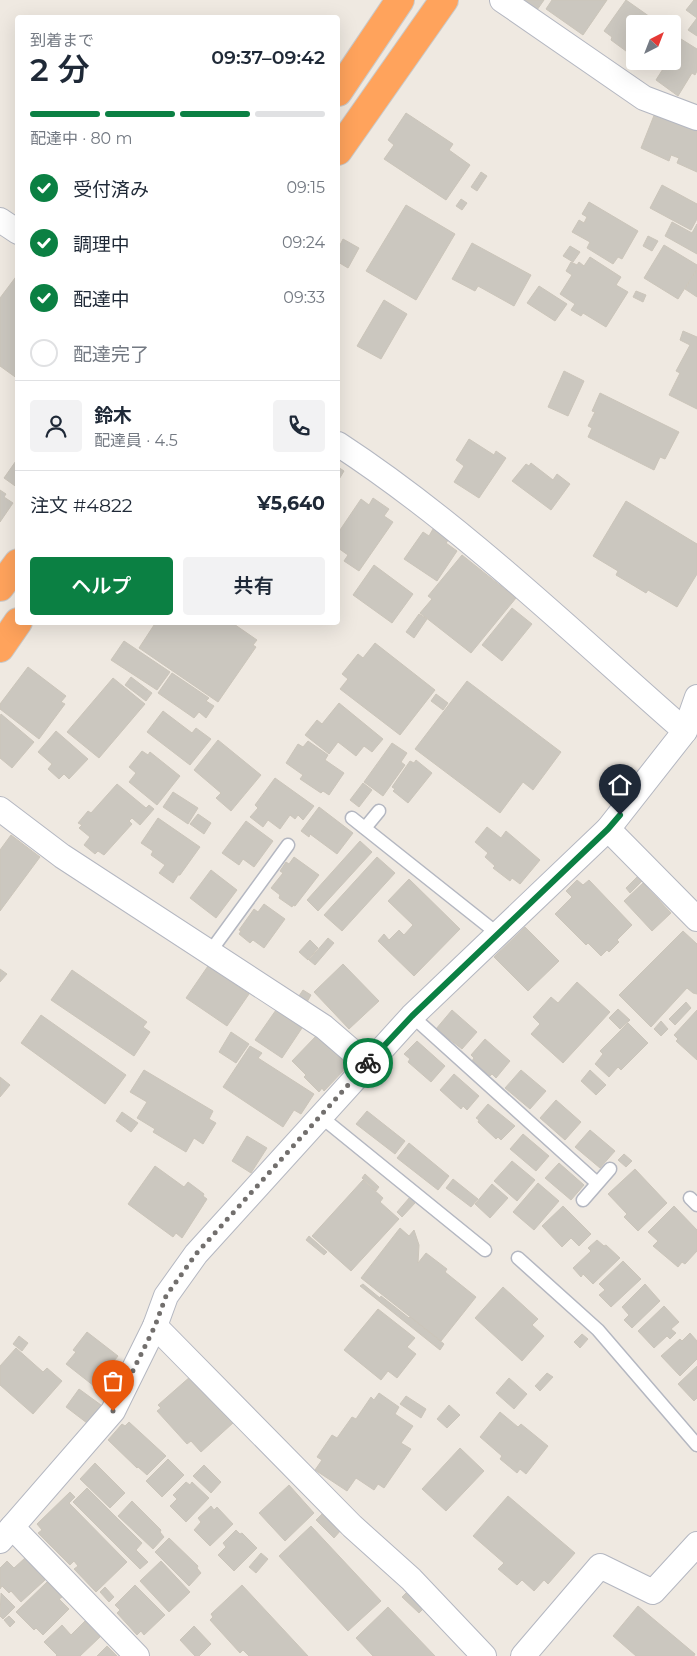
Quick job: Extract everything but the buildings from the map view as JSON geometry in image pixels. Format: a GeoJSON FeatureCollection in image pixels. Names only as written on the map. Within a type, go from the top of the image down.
{"type":"FeatureCollection","features":[{"type":"Feature","properties":{"kind":"highway"},"geometry":{"type":"LineString","coordinates":[[340,89],[400,0]]}},
{"type":"Feature","properties":{"kind":"highway"},"geometry":{"type":"LineString","coordinates":[[340,148],[444,0]]}},
{"type":"Feature","properties":{"kind":"highway"},"geometry":{"type":"LineString","coordinates":[[0,588],[15,566]]}},
{"type":"Feature","properties":{"kind":"highway"},"geometry":{"type":"LineString","coordinates":[[0,648],[16,625]]}},
{"type":"Feature","properties":{"kind":"street"},"geometry":{"type":"LineString","coordinates":[[502,0],[644,98],[697,118]]}},
{"type":"Feature","properties":{"kind":"street"},"geometry":{"type":"LineString","coordinates":[[0,220],[15,230]]}},
{"type":"Feature","properties":{"kind":"street"},"geometry":{"type":"LineString","coordinates":[[340,445],[381,472],[474,546],[685,731]]}},
{"type":"Feature","properties":{"kind":"street"},"geometry":{"type":"LineString","coordinates":[[136,1656],[6,1534],[113,1411],[155,1326],[166,1296],[196,1254],[412,1016],[608,829],[685,731],[697,697]]}},
{"type":"Feature","properties":{"kind":"street"},"geometry":{"type":"LineString","coordinates":[[0,809],[62,856],[324,1027],[367,1064]]}},
{"type":"Feature","properties":{"kind":"street"},"geometry":{"type":"LineString","coordinates":[[608,829],[697,919]]}},
{"type":"Feature","properties":{"kind":"street"},"geometry":{"type":"LineString","coordinates":[[155,1326],[352,1526],[411,1578],[484,1656]]}},
{"type":"Feature","properties":{"kind":"street"},"geometry":{"type":"LineString","coordinates":[[523,1656],[600,1566],[653,1592],[697,1544]]}},
{"type":"Feature","properties":{"kind":"lane"},"geometry":{"type":"LineString","coordinates":[[340,73],[365,52]]}},
{"type":"Feature","properties":{"kind":"lane"},"geometry":{"type":"LineString","coordinates":[[366,828],[379,811]]}},
{"type":"Feature","properties":{"kind":"lane"},"geometry":{"type":"LineString","coordinates":[[352,818],[498,934]]}},
{"type":"Feature","properties":{"kind":"lane"},"geometry":{"type":"LineString","coordinates":[[210,952],[288,845]]}},
{"type":"Feature","properties":{"kind":"lane"},"geometry":{"type":"LineString","coordinates":[[412,1016],[597,1183]]}},
{"type":"Feature","properties":{"kind":"lane"},"geometry":{"type":"LineString","coordinates":[[320,1116],[484,1250]]}},
{"type":"Feature","properties":{"kind":"lane"},"geometry":{"type":"LineString","coordinates":[[583,1200],[610,1169]]}},
{"type":"Feature","properties":{"kind":"lane"},"geometry":{"type":"LineString","coordinates":[[518,1258],[598,1330],[697,1445]]}},
{"type":"Feature","properties":{"kind":"way so far"},"geometry":{"type":"LineString","coordinates":[[113,1411],[155,1326],[166,1296],[196,1254],[368,1063]]}},
{"type":"Feature","properties":{"kind":"route"},"geometry":{"type":"LineString","coordinates":[[368,1063],[412,1016],[608,829],[620,815]]}}]}
